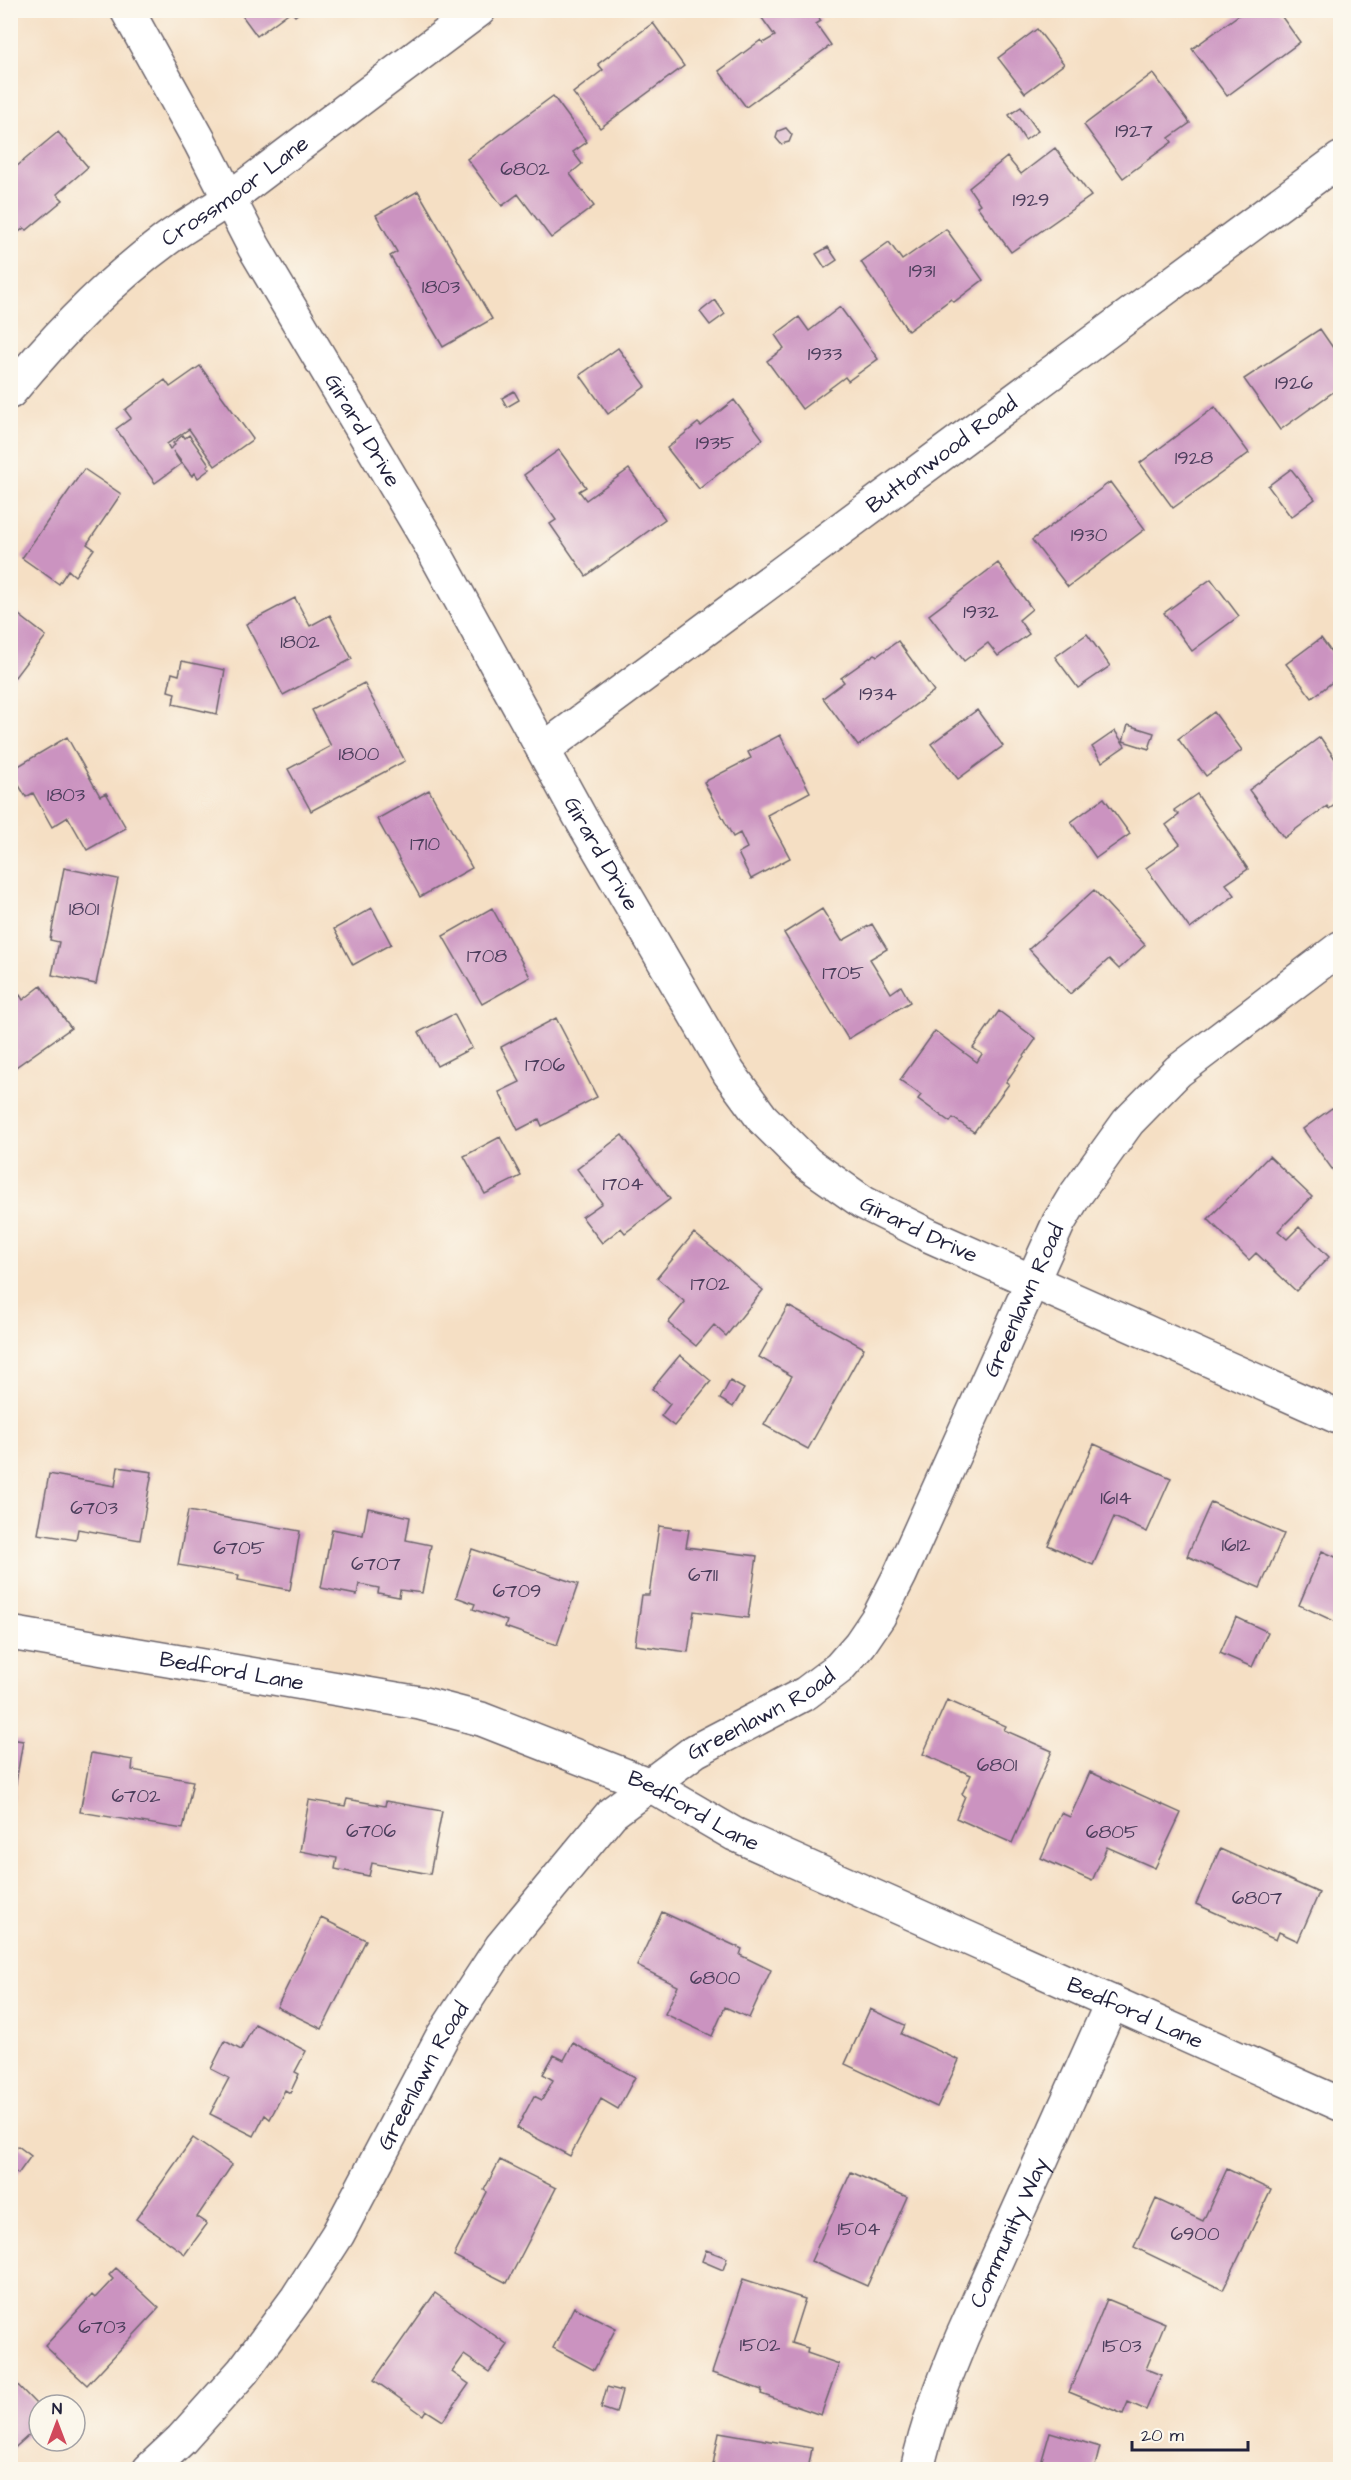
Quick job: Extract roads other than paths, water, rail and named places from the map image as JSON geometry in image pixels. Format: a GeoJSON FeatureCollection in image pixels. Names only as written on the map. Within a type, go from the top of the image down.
{"type":"FeatureCollection","features":[{"type":"Feature","properties":{"kind":"street","name":"Girard Drive"},"geometry":{"type":"LineString","coordinates":[[127,10],[254,247],[430,544],[580,817],[729,1073],[762,1118],[807,1163],[864,1203],[928,1235],[1341,1418]]}},
{"type":"Feature","properties":{"kind":"street","name":"Crossmoor Lane"},"geometry":{"type":"LineString","coordinates":[[10,392],[86,306],[166,240],[229,198],[479,10]]}},
{"type":"Feature","properties":{"kind":"street","name":"Buttonwood Road"},"geometry":{"type":"LineString","coordinates":[[544,749],[1341,159]]}},
{"type":"Feature","properties":{"kind":"street","name":"Greenlawn Road"},"geometry":{"type":"LineString","coordinates":[[149,2469],[181,2440],[243,2371],[297,2298],[338,2234],[442,2037],[501,1947],[612,1813],[695,1751],[806,1693],[839,1668],[860,1644],[879,1616],[900,1575],[1059,1222],[1074,1197],[1128,1122],[1178,1071],[1341,948]]}},
{"type":"Feature","properties":{"kind":"street","name":"Bedford Lane"},"geometry":{"type":"LineString","coordinates":[[10,1633],[420,1703],[481,1719],[650,1785],[734,1834],[1341,2104]]}},
{"type":"Feature","properties":{"kind":"street","name":"Community Way"},"geometry":{"type":"LineString","coordinates":[[917,2469],[923,2440],[939,2391],[1112,2002]]}}]}
